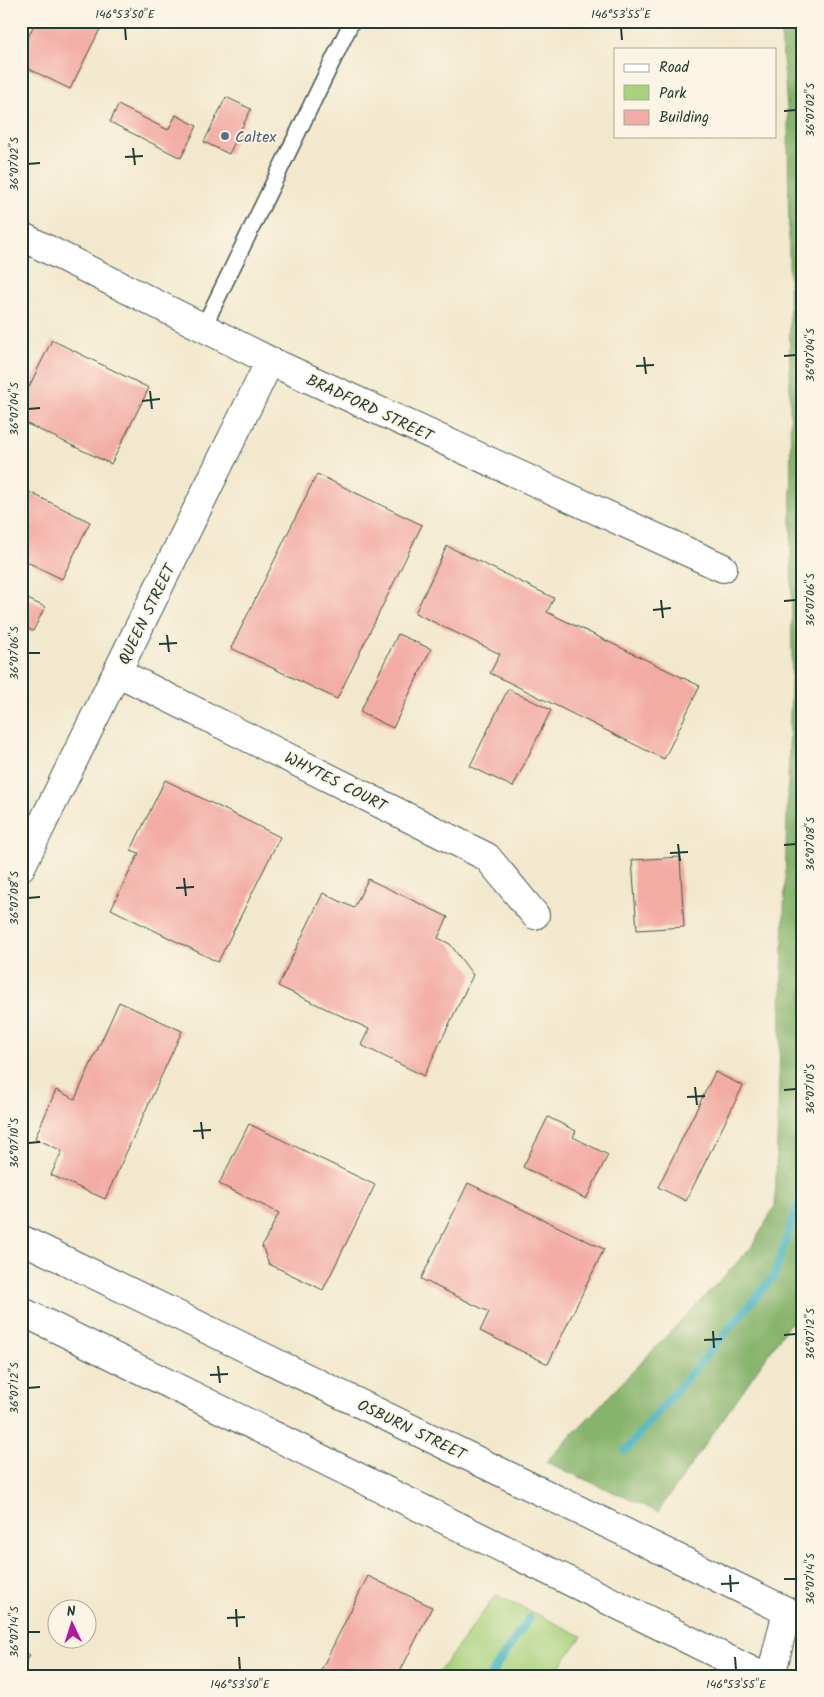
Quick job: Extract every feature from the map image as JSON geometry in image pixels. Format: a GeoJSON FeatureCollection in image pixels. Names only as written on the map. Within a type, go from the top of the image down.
{"type":"FeatureCollection","features":[{"type":"Feature","properties":{"kind":"street","name":"BRADFORD STREET"},"geometry":{"type":"LineString","coordinates":[[21,236],[270,360],[723,568]]}},
{"type":"Feature","properties":{"kind":"street","name":"QUEEN STREET"},"geometry":{"type":"LineString","coordinates":[[21,867],[270,360]]}},
{"type":"Feature","properties":{"kind":"street","name":"WHYTES COURT"},"geometry":{"type":"LineString","coordinates":[[117,672],[487,857],[535,915]]}},
{"type":"Feature","properties":{"kind":"street","name":"OSBURN STREET"},"geometry":{"type":"LineString","coordinates":[[21,1239],[795,1615]]}},
{"type":"Feature","properties":{"kind":"street"},"geometry":{"type":"LineString","coordinates":[[21,1312],[762,1676]]}},
{"type":"Feature","properties":{"kind":"street"},"geometry":{"type":"LineString","coordinates":[[771,1676],[795,1615]]}},
{"type":"Feature","properties":{"kind":"lane"},"geometry":{"type":"LineString","coordinates":[[204,326],[352,21]]}},
{"type":"Feature","properties":{"kind":"green space"},"geometry":{"type":"Polygon","coordinates":[[[780,21],[803,21],[803,1325],[790,1323],[658,1512],[546,1462],[751,1248],[775,1206],[792,654],[788,120],[780,21]]]}},
{"type":"Feature","properties":{"kind":"green space"},"geometry":{"type":"Polygon","coordinates":[[[496,1595],[582,1636],[553,1676],[436,1676],[496,1595]]]}},
{"type":"Feature","properties":{"kind":"building"},"geometry":{"type":"Polygon","coordinates":[[[36,21],[104,21],[70,89],[21,65],[21,51],[36,21]]]}},
{"type":"Feature","properties":{"kind":"building"},"geometry":{"type":"Polygon","coordinates":[[[226,97],[251,109],[229,154],[204,142],[226,97]]]}},
{"type":"Feature","properties":{"kind":"building"},"geometry":{"type":"Polygon","coordinates":[[[118,105],[168,130],[176,115],[197,126],[181,158],[110,122],[118,105]]]}},
{"type":"Feature","properties":{"kind":"building"},"geometry":{"type":"Polygon","coordinates":[[[52,340],[149,388],[111,464],[21,421],[21,403],[52,340]]]}},
{"type":"Feature","properties":{"kind":"building"},"geometry":{"type":"Polygon","coordinates":[[[317,474],[422,525],[337,699],[231,648],[317,474]]]}},
{"type":"Feature","properties":{"kind":"building"},"geometry":{"type":"Polygon","coordinates":[[[21,488],[90,522],[62,579],[21,559],[21,488]]]}},
{"type":"Feature","properties":{"kind":"building"},"geometry":{"type":"Polygon","coordinates":[[[447,546],[554,598],[547,612],[700,686],[664,759],[490,673],[500,654],[415,613],[447,546]]]}},
{"type":"Feature","properties":{"kind":"building"},"geometry":{"type":"Polygon","coordinates":[[[21,596],[45,607],[33,631],[21,626],[21,596]]]}},
{"type":"Feature","properties":{"kind":"building"},"geometry":{"type":"Polygon","coordinates":[[[398,634],[431,649],[393,728],[360,712],[398,634]]]}},
{"type":"Feature","properties":{"kind":"building"},"geometry":{"type":"Polygon","coordinates":[[[21,640],[27,643],[21,655],[21,640]]]}},
{"type":"Feature","properties":{"kind":"building"},"geometry":{"type":"Polygon","coordinates":[[[508,689],[551,710],[513,787],[470,766],[508,689]]]}},
{"type":"Feature","properties":{"kind":"building"},"geometry":{"type":"Polygon","coordinates":[[[165,780],[280,837],[218,962],[111,909],[139,853],[131,850],[165,780]]]}},
{"type":"Feature","properties":{"kind":"building"},"geometry":{"type":"Polygon","coordinates":[[[680,857],[684,927],[637,930],[632,860],[680,857]]]}},
{"type":"Feature","properties":{"kind":"building"},"geometry":{"type":"Polygon","coordinates":[[[368,879],[448,917],[438,938],[450,944],[473,975],[424,1076],[361,1045],[369,1029],[278,986],[323,893],[354,908],[368,879]]]}},
{"type":"Feature","properties":{"kind":"building"},"geometry":{"type":"Polygon","coordinates":[[[119,1002],[182,1031],[105,1199],[51,1175],[62,1151],[35,1138],[56,1090],[75,1099],[119,1002]]]}},
{"type":"Feature","properties":{"kind":"building"},"geometry":{"type":"Polygon","coordinates":[[[715,1072],[743,1086],[686,1201],[658,1187],[715,1072]]]}},
{"type":"Feature","properties":{"kind":"building"},"geometry":{"type":"Polygon","coordinates":[[[548,1117],[576,1131],[573,1137],[608,1155],[586,1199],[523,1167],[548,1117]]]}},
{"type":"Feature","properties":{"kind":"building"},"geometry":{"type":"Polygon","coordinates":[[[249,1124],[375,1185],[323,1290],[269,1264],[262,1246],[279,1213],[219,1184],[249,1124]]]}},
{"type":"Feature","properties":{"kind":"building"},"geometry":{"type":"Polygon","coordinates":[[[468,1183],[604,1249],[548,1364],[480,1331],[489,1312],[421,1279],[468,1183]]]}},
{"type":"Feature","properties":{"kind":"building"},"geometry":{"type":"Polygon","coordinates":[[[368,1576],[432,1607],[398,1676],[318,1676],[368,1576]]]}},
{"type":"Feature","properties":{"kind":"building"},"geometry":{"type":"Polygon","coordinates":[[[21,1651],[30,1655],[21,1673],[21,1651]]]}},
{"type":"Feature","properties":{"kind":"waterway"},"geometry":{"type":"LineString","coordinates":[[625,1451],[774,1276],[803,1188]]}},
{"type":"Feature","properties":{"kind":"waterway"},"geometry":{"type":"LineString","coordinates":[[490,1676],[529,1618]]}},
{"type":"Feature","properties":{"kind":"place","name":"Caltex"},"geometry":{"type":"Point","coordinates":[225,136]}}]}
